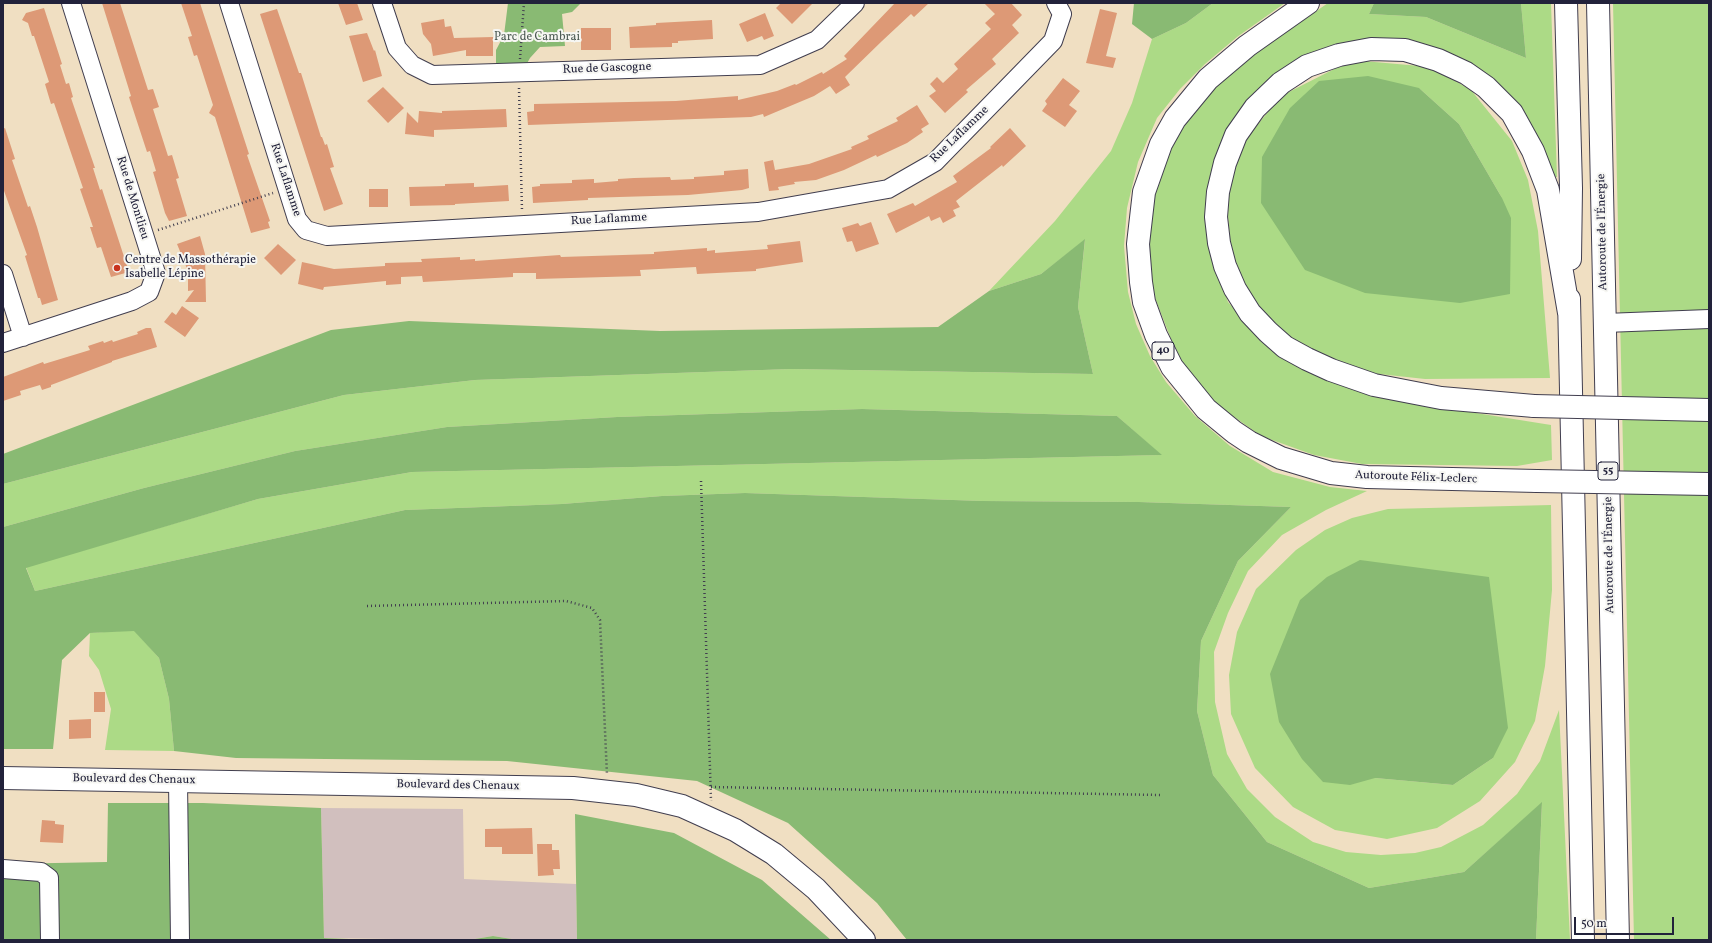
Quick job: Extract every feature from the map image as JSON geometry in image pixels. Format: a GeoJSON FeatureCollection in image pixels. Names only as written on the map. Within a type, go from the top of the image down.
{"type":"FeatureCollection","features":[{"type":"Feature","properties":{"kind":"main road","name":"Autoroute Félix-Leclerc"},"geometry":{"type":"LineString","coordinates":[[1308,3],[1247,46],[1208,79],[1175,119],[1161,144],[1144,192],[1138,244],[1142,289],[1156,335],[1172,367],[1206,409],[1234,432],[1265,451],[1281,458],[1330,473],[1367,477],[1537,482],[1709,484]]}},
{"type":"Feature","properties":{"kind":"main road"},"geometry":{"type":"LineString","coordinates":[[1566,3],[1570,188],[1569,313],[1583,940]]}},
{"type":"Feature","properties":{"kind":"main road","name":"Autoroute de l'Énergie"},"geometry":{"type":"LineString","coordinates":[[1598,3],[1618,940]]}},
{"type":"Feature","properties":{"kind":"main road"},"geometry":{"type":"LineString","coordinates":[[1569,313],[1548,190],[1533,151],[1512,113],[1495,95],[1466,73],[1438,60],[1405,50],[1371,49],[1339,55],[1307,66],[1281,83],[1255,108],[1236,135],[1225,163],[1218,192],[1216,217],[1219,243],[1225,266],[1235,289],[1250,312],[1268,332],[1285,347],[1337,373],[1374,385],[1441,398],[1534,406],[1709,410]]}},
{"type":"Feature","properties":{"kind":"main road","name":"Boulevard des Chenaux"},"geometry":{"type":"LineString","coordinates":[[3,778],[573,788],[636,795],[682,806],[735,830],[774,854],[816,888],[864,940]]}},
{"type":"Feature","properties":{"kind":"street","name":"Rue de Montlieu"},"geometry":{"type":"LineString","coordinates":[[3,343],[132,301],[149,292],[156,273],[71,3]]}},
{"type":"Feature","properties":{"kind":"street","name":"Rue Laflamme"},"geometry":{"type":"LineString","coordinates":[[229,3],[297,219],[306,230],[327,236],[758,212],[888,189],[934,162],[1053,41],[1062,14],[1056,3]]}},
{"type":"Feature","properties":{"kind":"street","name":"Rue de Gascogne"},"geometry":{"type":"LineString","coordinates":[[382,3],[396,48],[412,65],[432,75],[760,65],[817,40],[852,4]]}},
{"type":"Feature","properties":{"kind":"street"},"geometry":{"type":"LineString","coordinates":[[3,274],[23,337]]}},
{"type":"Feature","properties":{"kind":"street"},"geometry":{"type":"LineString","coordinates":[[1605,323],[1709,320]]}},
{"type":"Feature","properties":{"kind":"street"},"geometry":{"type":"LineString","coordinates":[[178,781],[180,940]]}},
{"type":"Feature","properties":{"kind":"street"},"geometry":{"type":"LineString","coordinates":[[3,869],[41,872],[50,878],[50,940]]}},
{"type":"Feature","properties":{"kind":"path"},"geometry":{"type":"LineString","coordinates":[[522,225],[519,72],[524,3]]}},
{"type":"Feature","properties":{"kind":"path"},"geometry":{"type":"LineString","coordinates":[[144,235],[287,189]]}},
{"type":"Feature","properties":{"kind":"path"},"geometry":{"type":"LineString","coordinates":[[701,481],[712,820]]}},
{"type":"Feature","properties":{"kind":"path"},"geometry":{"type":"LineString","coordinates":[[367,606],[566,601],[592,608],[600,620],[608,792]]}},
{"type":"Feature","properties":{"kind":"path"},"geometry":{"type":"LineString","coordinates":[[711,787],[1160,795]]}},
{"type":"Feature","properties":{"kind":"shaded area"},"geometry":{"type":"Polygon","coordinates":[[[321,808],[463,809],[464,879],[576,884],[577,940],[518,940],[493,936],[469,940],[324,938],[321,808]]]}},
{"type":"Feature","properties":{"kind":"green space","name":"Parc de Cambrai"},"geometry":{"type":"Polygon","coordinates":[[[508,3],[581,3],[572,12],[562,14],[565,46],[540,47],[530,58],[524,69],[496,66],[496,50],[504,35],[508,3]]]}},
{"type":"Feature","properties":{"kind":"green space"},"geometry":{"type":"Polygon","coordinates":[[[1134,3],[1213,3],[1186,23],[1152,39],[1132,24],[1134,3]]]}},
{"type":"Feature","properties":{"kind":"green space"},"geometry":{"type":"Polygon","coordinates":[[[1213,3],[1285,3],[1237,37],[1205,64],[1180,89],[1157,118],[1138,162],[1127,208],[1124,246],[1128,292],[1136,324],[1150,356],[1166,382],[1195,416],[1230,446],[1273,472],[1330,487],[1367,491],[1326,510],[1282,535],[1248,571],[1228,613],[1214,652],[1215,702],[1227,754],[1247,789],[1275,817],[1313,842],[1346,852],[1381,855],[1415,853],[1441,847],[1483,825],[1517,794],[1540,761],[1559,710],[1570,940],[1536,940],[1542,803],[1464,872],[1369,888],[1267,842],[1213,775],[1197,711],[1201,641],[1238,561],[1291,507],[1139,502],[983,501],[745,493],[662,496],[562,504],[405,510],[35,591],[26,567],[258,499],[412,472],[1161,455],[1117,416],[862,409],[617,417],[447,427],[295,451],[144,488],[3,527],[3,484],[344,395],[475,380],[791,369],[1093,374],[1078,307],[1085,240],[1041,274],[989,291],[1055,221],[1111,151],[1132,103],[1152,39],[1186,23],[1213,3]]]}},
{"type":"Feature","properties":{"kind":"green space"},"geometry":{"type":"Polygon","coordinates":[[[1328,3],[1374,3],[1369,14],[1426,17],[1526,58],[1521,3],[1551,3],[1557,177],[1552,178],[1511,100],[1376,41],[1243,106],[1222,140],[1210,176],[1205,214],[1211,252],[1228,302],[1270,349],[1317,376],[1376,397],[1551,425],[1552,460],[1517,466],[1362,464],[1314,455],[1261,436],[1213,402],[1180,362],[1153,293],[1148,232],[1158,176],[1187,117],[1230,71],[1328,3]]]}},
{"type":"Feature","properties":{"kind":"green space"},"geometry":{"type":"Polygon","coordinates":[[[1374,3],[1521,3],[1526,58],[1426,17],[1369,14],[1374,3]]]}},
{"type":"Feature","properties":{"kind":"green space"},"geometry":{"type":"Polygon","coordinates":[[[1613,3],[1709,3],[1709,940],[1634,940],[1613,3]]]}},
{"type":"Feature","properties":{"kind":"green space"},"geometry":{"type":"Polygon","coordinates":[[[1352,60],[1431,67],[1471,90],[1512,141],[1528,180],[1538,231],[1550,378],[1425,379],[1370,373],[1306,350],[1260,316],[1232,263],[1228,216],[1229,178],[1240,146],[1281,96],[1352,60]],[[1419,88],[1502,198],[1459,124],[1419,88]]]}},
{"type":"Feature","properties":{"kind":"green space"},"geometry":{"type":"Polygon","coordinates":[[[1368,76],[1419,88],[1459,124],[1502,198],[1511,218],[1510,294],[1460,303],[1365,293],[1305,270],[1261,203],[1262,157],[1290,108],[1319,81],[1368,76]]]}},
{"type":"Feature","properties":{"kind":"green space"},"geometry":{"type":"Polygon","coordinates":[[[1085,239],[1078,307],[1093,374],[791,369],[475,380],[344,395],[3,484],[3,454],[331,330],[409,321],[660,331],[938,327],[989,291],[1041,274],[1085,239]]]}},
{"type":"Feature","properties":{"kind":"green space"},"geometry":{"type":"Polygon","coordinates":[[[862,409],[1117,416],[1162,455],[412,472],[258,499],[26,568],[35,591],[405,510],[562,504],[662,496],[745,493],[983,501],[1139,502],[1291,507],[1238,561],[1201,641],[1197,711],[1213,775],[1267,842],[1369,888],[1464,872],[1542,802],[1536,940],[907,940],[877,903],[788,823],[697,781],[507,761],[236,758],[174,751],[169,699],[159,658],[134,631],[90,633],[62,660],[53,749],[3,749],[3,527],[144,488],[295,451],[447,427],[617,417],[862,409]]]}},
{"type":"Feature","properties":{"kind":"green space"},"geometry":{"type":"Polygon","coordinates":[[[1551,505],[1552,590],[1545,666],[1535,721],[1515,762],[1480,801],[1437,828],[1387,839],[1335,830],[1293,807],[1255,768],[1231,714],[1229,675],[1237,632],[1256,589],[1296,550],[1325,530],[1352,518],[1388,509],[1551,505]],[[1493,758],[1375,778],[1453,785],[1493,758]]]}},
{"type":"Feature","properties":{"kind":"green space"},"geometry":{"type":"Polygon","coordinates":[[[1360,560],[1489,577],[1508,728],[1493,758],[1453,785],[1375,778],[1350,785],[1323,782],[1302,759],[1279,722],[1270,674],[1300,600],[1327,577],[1360,560]]]}},
{"type":"Feature","properties":{"kind":"green space"},"geometry":{"type":"Polygon","coordinates":[[[134,630],[159,658],[169,699],[174,751],[105,750],[111,709],[99,670],[89,656],[90,633],[134,630]]]}},
{"type":"Feature","properties":{"kind":"green space"},"geometry":{"type":"Polygon","coordinates":[[[108,803],[203,803],[321,808],[324,938],[374,940],[3,940],[3,864],[107,862],[108,803]]]}},
{"type":"Feature","properties":{"kind":"green space"},"geometry":{"type":"Polygon","coordinates":[[[575,814],[674,833],[762,880],[831,940],[577,940],[575,814]]]}},
{"type":"Feature","properties":{"kind":"green space"},"geometry":{"type":"Polygon","coordinates":[[[493,936],[518,940],[469,940],[493,936]]]}},
{"type":"Feature","properties":{"kind":"building"},"geometry":{"type":"Polygon","coordinates":[[[102,3],[120,3],[148,90],[153,89],[159,107],[153,109],[168,156],[172,155],[179,178],[176,179],[187,216],[169,221],[165,213],[153,172],[156,171],[150,151],[147,152],[129,97],[131,96],[102,3]]]}},
{"type":"Feature","properties":{"kind":"building"},"geometry":{"type":"Polygon","coordinates":[[[181,3],[200,3],[249,154],[247,155],[270,221],[268,222],[270,228],[251,233],[215,117],[209,113],[213,105],[197,55],[194,56],[188,37],[192,36],[181,3]]]}},
{"type":"Feature","properties":{"kind":"building"},"geometry":{"type":"Polygon","coordinates":[[[338,3],[357,3],[363,20],[346,25],[338,3]]]}},
{"type":"Feature","properties":{"kind":"building"},"geometry":{"type":"Polygon","coordinates":[[[781,3],[813,3],[792,24],[776,8],[781,3]]]}},
{"type":"Feature","properties":{"kind":"building"},"geometry":{"type":"Polygon","coordinates":[[[895,3],[929,3],[914,17],[911,14],[845,77],[850,85],[836,94],[830,86],[814,96],[764,117],[763,114],[751,117],[528,125],[527,112],[534,111],[534,104],[676,101],[738,96],[738,100],[777,91],[795,84],[796,85],[822,72],[823,74],[847,59],[844,56],[895,3]]]}},
{"type":"Feature","properties":{"kind":"building"},"geometry":{"type":"Polygon","coordinates":[[[984,3],[1011,3],[1022,15],[1012,25],[1019,33],[992,59],[996,64],[966,90],[968,92],[945,113],[929,96],[936,91],[930,84],[937,77],[943,83],[958,69],[954,64],[991,29],[985,23],[995,14],[984,3]]]}},
{"type":"Feature","properties":{"kind":"building"},"geometry":{"type":"Polygon","coordinates":[[[44,8],[62,64],[60,65],[66,84],[69,83],[73,97],[71,98],[95,168],[93,168],[100,190],[102,189],[129,272],[111,277],[101,247],[97,248],[90,227],[93,227],[80,189],[83,188],[54,103],[51,104],[45,84],[49,82],[34,36],[32,36],[28,23],[22,20],[26,13],[44,8]]]}},
{"type":"Feature","properties":{"kind":"building"},"geometry":{"type":"Polygon","coordinates":[[[277,9],[299,73],[301,73],[321,137],[325,145],[327,144],[334,167],[330,168],[343,204],[324,211],[260,14],[277,9]]]}},
{"type":"Feature","properties":{"kind":"building"},"geometry":{"type":"Polygon","coordinates":[[[1100,9],[1117,13],[1106,56],[1116,58],[1113,68],[1086,63],[1100,9]]]}},
{"type":"Feature","properties":{"kind":"building"},"geometry":{"type":"Polygon","coordinates":[[[765,13],[774,36],[764,40],[762,36],[747,42],[739,24],[765,13]]]}},
{"type":"Feature","properties":{"kind":"building"},"geometry":{"type":"Polygon","coordinates":[[[444,19],[445,27],[451,26],[454,38],[493,37],[493,56],[466,56],[466,50],[433,56],[431,44],[423,34],[421,23],[444,19]]]}},
{"type":"Feature","properties":{"kind":"building"},"geometry":{"type":"Polygon","coordinates":[[[712,20],[713,39],[678,41],[678,43],[672,43],[672,47],[630,48],[629,27],[656,25],[656,23],[712,20]]]}},
{"type":"Feature","properties":{"kind":"building"},"geometry":{"type":"Polygon","coordinates":[[[581,28],[611,28],[611,50],[581,50],[581,28]]]}},
{"type":"Feature","properties":{"kind":"building"},"geometry":{"type":"Polygon","coordinates":[[[367,33],[374,51],[375,50],[382,76],[363,82],[349,36],[367,33]]]}},
{"type":"Feature","properties":{"kind":"building"},"geometry":{"type":"Polygon","coordinates":[[[1063,78],[1080,91],[1069,105],[1077,111],[1065,127],[1042,111],[1047,104],[1045,101],[1063,78]]]}},
{"type":"Feature","properties":{"kind":"building"},"geometry":{"type":"Polygon","coordinates":[[[383,87],[404,108],[388,123],[367,101],[383,87]]]}},
{"type":"Feature","properties":{"kind":"building"},"geometry":{"type":"Polygon","coordinates":[[[917,105],[929,124],[921,129],[923,132],[907,143],[877,157],[876,155],[844,170],[816,180],[794,182],[795,184],[778,187],[779,190],[769,191],[764,162],[773,160],[775,170],[809,164],[852,149],[851,147],[869,139],[867,136],[898,121],[896,118],[917,105]]]}},
{"type":"Feature","properties":{"kind":"building"},"geometry":{"type":"Polygon","coordinates":[[[506,109],[507,127],[434,130],[434,137],[405,134],[407,112],[418,123],[419,111],[442,113],[442,111],[506,109]]]}},
{"type":"Feature","properties":{"kind":"building"},"geometry":{"type":"Polygon","coordinates":[[[5,128],[15,159],[12,160],[28,207],[30,206],[37,227],[58,300],[42,305],[40,298],[38,298],[25,256],[27,255],[3,188],[3,129],[5,128]]]}},
{"type":"Feature","properties":{"kind":"building"},"geometry":{"type":"Polygon","coordinates":[[[1010,128],[1026,146],[1003,167],[1002,165],[956,201],[960,207],[953,210],[956,216],[943,223],[940,217],[931,221],[929,216],[896,233],[887,214],[913,203],[915,206],[957,182],[953,176],[991,148],[990,147],[1010,128]]]}},
{"type":"Feature","properties":{"kind":"building"},"geometry":{"type":"Polygon","coordinates":[[[748,169],[749,188],[742,190],[688,195],[588,198],[588,200],[533,203],[532,187],[540,186],[540,184],[572,183],[572,180],[594,179],[594,183],[634,178],[670,177],[671,180],[694,179],[694,177],[724,175],[724,171],[748,169]]]}},
{"type":"Feature","properties":{"kind":"building"},"geometry":{"type":"Polygon","coordinates":[[[474,183],[474,187],[508,185],[509,201],[455,205],[410,206],[409,187],[445,186],[445,184],[474,183]]]}},
{"type":"Feature","properties":{"kind":"building"},"geometry":{"type":"Polygon","coordinates":[[[369,189],[388,189],[388,207],[369,207],[369,189]]]}},
{"type":"Feature","properties":{"kind":"building"},"geometry":{"type":"Polygon","coordinates":[[[871,222],[879,244],[856,252],[852,241],[847,242],[842,228],[858,223],[860,226],[871,222]]]}},
{"type":"Feature","properties":{"kind":"building"},"geometry":{"type":"Polygon","coordinates":[[[200,236],[205,254],[206,302],[185,302],[194,290],[188,291],[188,271],[177,244],[200,236]]]}},
{"type":"Feature","properties":{"kind":"building"},"geometry":{"type":"Polygon","coordinates":[[[800,241],[803,262],[756,269],[756,271],[697,274],[696,267],[640,270],[641,276],[536,279],[536,273],[513,273],[513,277],[423,282],[422,276],[401,277],[401,284],[386,285],[386,281],[324,287],[323,290],[298,284],[302,262],[334,269],[385,266],[385,263],[422,262],[421,259],[460,257],[460,260],[475,259],[475,261],[560,255],[561,257],[654,254],[654,252],[707,248],[707,251],[715,250],[715,253],[768,249],[767,245],[800,241]]]}},
{"type":"Feature","properties":{"kind":"building"},"geometry":{"type":"Polygon","coordinates":[[[278,244],[296,260],[281,275],[264,258],[278,244]]]}},
{"type":"Feature","properties":{"kind":"building"},"geometry":{"type":"Polygon","coordinates":[[[182,306],[199,318],[185,337],[164,322],[172,312],[176,315],[182,306]]]}},
{"type":"Feature","properties":{"kind":"building"},"geometry":{"type":"Polygon","coordinates":[[[146,328],[151,328],[157,347],[112,361],[42,390],[40,385],[20,391],[21,395],[3,401],[3,377],[43,362],[44,364],[90,350],[88,346],[103,341],[104,343],[112,340],[113,342],[138,334],[137,332],[146,328]]]}},
{"type":"Feature","properties":{"kind":"building"},"geometry":{"type":"Polygon","coordinates":[[[94,692],[105,692],[105,712],[94,712],[94,692]]]}},
{"type":"Feature","properties":{"kind":"building"},"geometry":{"type":"Polygon","coordinates":[[[91,719],[91,738],[69,739],[69,720],[91,719]]]}},
{"type":"Feature","properties":{"kind":"building"},"geometry":{"type":"Polygon","coordinates":[[[42,820],[55,821],[55,824],[64,825],[63,843],[40,842],[42,820]]]}},
{"type":"Feature","properties":{"kind":"building"},"geometry":{"type":"Polygon","coordinates":[[[532,828],[533,854],[502,854],[502,847],[485,847],[485,829],[532,828]]]}},
{"type":"Feature","properties":{"kind":"building"},"geometry":{"type":"Polygon","coordinates":[[[537,844],[552,844],[552,850],[559,850],[560,869],[553,869],[554,875],[538,876],[537,844]]]}},
{"type":"Feature","properties":{"kind":"place","name":"Centre de Massothérapie Isabelle Lépine"},"geometry":{"type":"Point","coordinates":[117,268]}}]}
